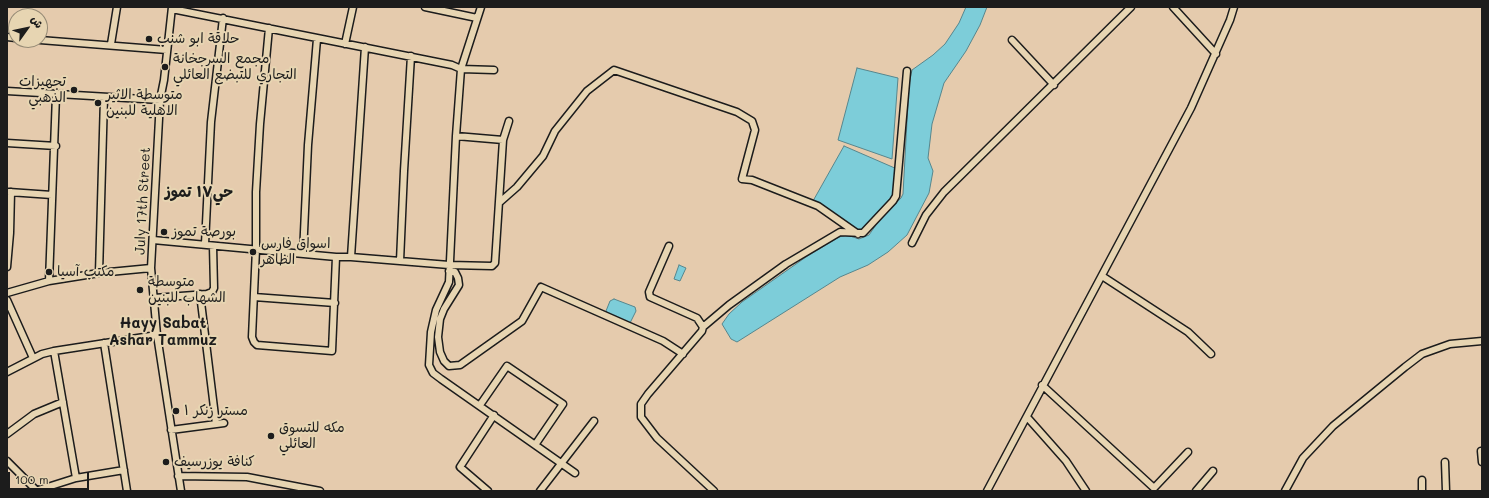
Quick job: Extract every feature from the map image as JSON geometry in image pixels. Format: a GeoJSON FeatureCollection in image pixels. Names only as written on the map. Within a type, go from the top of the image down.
{"type":"FeatureCollection","features":[{"type":"Feature","properties":{"kind":"street"},"geometry":{"type":"LineString","coordinates":[[111,44],[117,7]]}},
{"type":"Feature","properties":{"kind":"street"},"geometry":{"type":"LineString","coordinates":[[345,44],[353,7]]}},
{"type":"Feature","properties":{"kind":"street"},"geometry":{"type":"LineString","coordinates":[[425,7],[478,18]]}},
{"type":"Feature","properties":{"kind":"street"},"geometry":{"type":"LineString","coordinates":[[481,7],[462,69],[456,136],[449,282],[436,310],[431,332],[429,365],[433,373],[575,473]]}},
{"type":"Feature","properties":{"kind":"street"},"geometry":{"type":"LineString","coordinates":[[912,243],[926,215],[944,192],[1054,85],[1131,7]]}},
{"type":"Feature","properties":{"kind":"street"},"geometry":{"type":"LineString","coordinates":[[1173,7],[1216,54]]}},
{"type":"Feature","properties":{"kind":"street"},"geometry":{"type":"LineString","coordinates":[[987,491],[1027,417],[1042,385],[1102,276],[1191,108],[1216,54],[1234,7]]}},
{"type":"Feature","properties":{"kind":"street"},"geometry":{"type":"LineString","coordinates":[[172,8],[317,39],[411,56],[452,65],[462,69],[494,70]]}},
{"type":"Feature","properties":{"kind":"street","name":"July 17th Street"},"geometry":{"type":"LineString","coordinates":[[172,8],[164,80],[160,100],[151,268],[157,335],[181,491]]}},
{"type":"Feature","properties":{"kind":"street"},"geometry":{"type":"LineString","coordinates":[[205,244],[212,114],[223,18]]}},
{"type":"Feature","properties":{"kind":"street"},"geometry":{"type":"LineString","coordinates":[[269,28],[260,124],[256,192],[256,249],[252,337],[257,345],[331,352],[333,349],[336,257]]}},
{"type":"Feature","properties":{"kind":"street"},"geometry":{"type":"LineString","coordinates":[[303,254],[309,137],[317,39]]}},
{"type":"Feature","properties":{"kind":"street"},"geometry":{"type":"LineString","coordinates":[[48,40],[111,44],[167,50]]}},
{"type":"Feature","properties":{"kind":"street"},"geometry":{"type":"LineString","coordinates":[[1012,40],[1054,85]]}},
{"type":"Feature","properties":{"kind":"street"},"geometry":{"type":"LineString","coordinates":[[351,257],[365,47]]}},
{"type":"Feature","properties":{"kind":"street"},"geometry":{"type":"LineString","coordinates":[[400,260],[411,56]]}},
{"type":"Feature","properties":{"kind":"street"},"geometry":{"type":"LineString","coordinates":[[500,202],[543,156],[556,131],[587,91],[614,70],[737,112],[752,121],[755,130],[742,179],[752,180],[818,206],[858,234]]}},
{"type":"Feature","properties":{"kind":"street"},"geometry":{"type":"LineString","coordinates":[[714,491],[657,438],[642,417],[641,404],[702,332],[703,328],[729,305],[799,256],[840,232],[858,234],[863,233],[896,196],[907,71]]}},
{"type":"Feature","properties":{"kind":"street"},"geometry":{"type":"LineString","coordinates":[[7,91],[104,98],[160,100]]}},
{"type":"Feature","properties":{"kind":"street"},"geometry":{"type":"LineString","coordinates":[[50,281],[52,195],[56,146],[56,95]]}},
{"type":"Feature","properties":{"kind":"street"},"geometry":{"type":"LineString","coordinates":[[99,273],[104,98]]}},
{"type":"Feature","properties":{"kind":"street"},"geometry":{"type":"LineString","coordinates":[[153,240],[336,257],[400,260],[449,268],[492,266],[494,263],[500,202],[503,140],[509,121]]}},
{"type":"Feature","properties":{"kind":"street"},"geometry":{"type":"LineString","coordinates":[[456,136],[503,140]]}},
{"type":"Feature","properties":{"kind":"street"},"geometry":{"type":"LineString","coordinates":[[7,143],[56,146]]}},
{"type":"Feature","properties":{"kind":"street"},"geometry":{"type":"LineString","coordinates":[[7,267],[9,192],[52,195]]}},
{"type":"Feature","properties":{"kind":"street"},"geometry":{"type":"LineString","coordinates":[[154,298],[207,294],[214,288],[213,246]]}},
{"type":"Feature","properties":{"kind":"street"},"geometry":{"type":"LineString","coordinates":[[669,246],[649,292],[650,297],[697,318],[703,328]]}},
{"type":"Feature","properties":{"kind":"street"},"geometry":{"type":"LineString","coordinates":[[7,293],[50,281],[99,273],[151,268]]}},
{"type":"Feature","properties":{"kind":"street"},"geometry":{"type":"LineString","coordinates":[[449,268],[455,272],[459,285],[444,309],[440,319],[438,337],[440,352],[444,361],[449,366],[460,365],[522,321],[541,287],[657,338],[683,354]]}},
{"type":"Feature","properties":{"kind":"street"},"geometry":{"type":"LineString","coordinates":[[1102,276],[1188,332],[1211,354]]}},
{"type":"Feature","properties":{"kind":"street"},"geometry":{"type":"LineString","coordinates":[[200,294],[216,424]]}},
{"type":"Feature","properties":{"kind":"street"},"geometry":{"type":"LineString","coordinates":[[254,297],[335,303]]}},
{"type":"Feature","properties":{"kind":"street"},"geometry":{"type":"LineString","coordinates":[[7,300],[33,358]]}},
{"type":"Feature","properties":{"kind":"street"},"geometry":{"type":"LineString","coordinates":[[7,372],[33,358],[54,351],[157,335]]}},
{"type":"Feature","properties":{"kind":"street"},"geometry":{"type":"LineString","coordinates":[[1285,491],[1303,458],[1333,426],[1404,367],[1422,354],[1450,344],[1482,341]]}},
{"type":"Feature","properties":{"kind":"street"},"geometry":{"type":"LineString","coordinates":[[104,343],[127,491]]}},
{"type":"Feature","properties":{"kind":"street"},"geometry":{"type":"LineString","coordinates":[[54,351],[76,478]]}},
{"type":"Feature","properties":{"kind":"street"},"geometry":{"type":"LineString","coordinates":[[480,405],[507,366],[563,404],[535,445]]}},
{"type":"Feature","properties":{"kind":"street"},"geometry":{"type":"LineString","coordinates":[[1042,385],[1154,488],[1188,452]]}},
{"type":"Feature","properties":{"kind":"street"},"geometry":{"type":"LineString","coordinates":[[7,434],[34,414],[62,402]]}},
{"type":"Feature","properties":{"kind":"street"},"geometry":{"type":"LineString","coordinates":[[488,491],[460,467],[494,415]]}},
{"type":"Feature","properties":{"kind":"street"},"geometry":{"type":"LineString","coordinates":[[1027,417],[1066,461],[1086,491]]}},
{"type":"Feature","properties":{"kind":"street"},"geometry":{"type":"LineString","coordinates":[[540,491],[594,421]]}},
{"type":"Feature","properties":{"kind":"street"},"geometry":{"type":"LineString","coordinates":[[172,430],[224,423]]}},
{"type":"Feature","properties":{"kind":"street"},"geometry":{"type":"LineString","coordinates":[[1481,451],[1482,462]]}},
{"type":"Feature","properties":{"kind":"street"},"geometry":{"type":"LineString","coordinates":[[7,461],[36,491],[76,478],[124,470]]}},
{"type":"Feature","properties":{"kind":"street"},"geometry":{"type":"LineString","coordinates":[[1445,462],[1446,491]]}},
{"type":"Feature","properties":{"kind":"street"},"geometry":{"type":"LineString","coordinates":[[1196,491],[1213,471]]}},
{"type":"Feature","properties":{"kind":"street"},"geometry":{"type":"LineString","coordinates":[[178,476],[247,477],[320,491]]}},
{"type":"Feature","properties":{"kind":"street"},"geometry":{"type":"LineString","coordinates":[[1422,480],[1422,491]]}},
{"type":"Feature","properties":{"kind":"water"},"geometry":{"type":"Polygon","coordinates":[[[966,7],[987,7],[980,25],[966,51],[944,83],[932,124],[928,158],[933,171],[929,193],[907,235],[888,252],[868,265],[840,277],[737,342],[731,339],[722,324],[729,314],[742,302],[806,257],[839,237],[847,235],[859,239],[869,235],[878,222],[901,198],[903,194],[909,85],[912,70],[933,55],[945,44],[959,23],[966,7]]]}},
{"type":"Feature","properties":{"kind":"water"},"geometry":{"type":"Polygon","coordinates":[[[857,68],[898,78],[892,159],[838,140],[857,68]]]}},
{"type":"Feature","properties":{"kind":"water"},"geometry":{"type":"Polygon","coordinates":[[[844,146],[897,169],[895,195],[860,232],[820,203],[813,201],[844,146]]]}},
{"type":"Feature","properties":{"kind":"water"},"geometry":{"type":"Polygon","coordinates":[[[679,265],[686,268],[680,281],[674,279],[679,265]]]}},
{"type":"Feature","properties":{"kind":"water"},"geometry":{"type":"Polygon","coordinates":[[[614,299],[635,307],[636,311],[630,323],[626,323],[607,314],[606,311],[610,301],[614,299]]]}},
{"type":"Feature","properties":{"kind":"place","name":"حلاقة ابو شنب"},"geometry":{"type":"Point","coordinates":[149,39]}},
{"type":"Feature","properties":{"kind":"place","name":"مجمع السرجخانة التجاري للتبضع العائلي"},"geometry":{"type":"Point","coordinates":[165,67]}},
{"type":"Feature","properties":{"kind":"place","name":"تجهيزات الذهبي"},"geometry":{"type":"Point","coordinates":[74,90]}},
{"type":"Feature","properties":{"kind":"place","name":"متوسطة الاثير الاهلية للبنين"},"geometry":{"type":"Point","coordinates":[98,103]}},
{"type":"Feature","properties":{"kind":"place","name":"بورصة تموز"},"geometry":{"type":"Point","coordinates":[164,232]}},
{"type":"Feature","properties":{"kind":"place","name":"اسواق فارس الظاهر"},"geometry":{"type":"Point","coordinates":[253,252]}},
{"type":"Feature","properties":{"kind":"place","name":"مكتب آسيا"},"geometry":{"type":"Point","coordinates":[49,272]}},
{"type":"Feature","properties":{"kind":"place","name":"متوسطة الشهاب للبنين"},"geometry":{"type":"Point","coordinates":[140,290]}},
{"type":"Feature","properties":{"kind":"place","name":"مستر زنكر ١"},"geometry":{"type":"Point","coordinates":[176,411]}},
{"type":"Feature","properties":{"kind":"place","name":"مكه للتسوق العائلي"},"geometry":{"type":"Point","coordinates":[271,436]}},
{"type":"Feature","properties":{"kind":"place","name":"كنافة يوزرسيف"},"geometry":{"type":"Point","coordinates":[166,462]}},
{"type":"Feature","properties":{"kind":"district","name":"حي۱۷ تموز"},"geometry":{"type":"Point","coordinates":[199,192]}},
{"type":"Feature","properties":{"kind":"district","name":"Hayy Sabat Ashar Tammuz"},"geometry":{"type":"Point","coordinates":[163,332]}}]}
